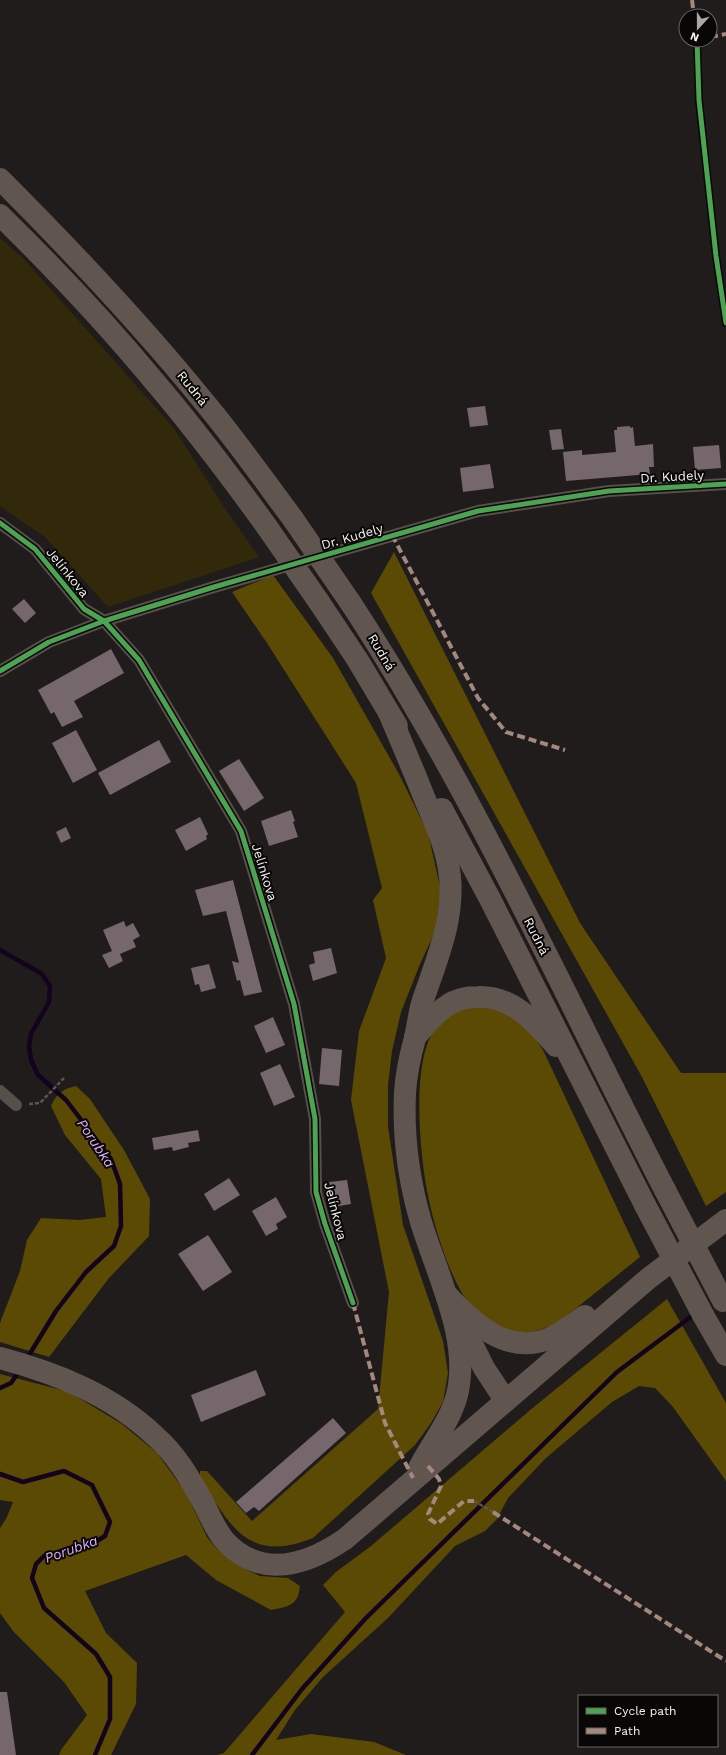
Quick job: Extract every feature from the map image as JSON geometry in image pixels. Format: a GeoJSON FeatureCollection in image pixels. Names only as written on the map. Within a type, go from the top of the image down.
{"type":"FeatureCollection","features":[{"type":"Feature","properties":{"kind":"highway","name":"Rudná"},"geometry":{"type":"LineString","coordinates":[[0,179],[103,284],[154,342],[231,436],[293,519],[384,654],[454,776],[514,890],[724,1304]]}},
{"type":"Feature","properties":{"kind":"highway","name":"Rudná"},"geometry":{"type":"LineString","coordinates":[[0,215],[44,259],[124,345],[193,429],[268,527],[357,659],[389,713],[490,899],[645,1205],[703,1315],[726,1355]]}},
{"type":"Feature","properties":{"kind":"highway"},"geometry":{"type":"LineString","coordinates":[[389,713],[439,832],[447,858],[450,879],[450,902],[446,934],[423,1002],[408,1064],[405,1092],[409,1159],[415,1197],[421,1220],[446,1294],[460,1351],[461,1364],[457,1396],[448,1420],[429,1449],[414,1478]]}},
{"type":"Feature","properties":{"kind":"highway"},"geometry":{"type":"LineString","coordinates":[[415,1038],[436,1015],[453,1002],[470,997],[492,998],[511,1003],[523,1011],[574,1066]]}},
{"type":"Feature","properties":{"kind":"highway"},"geometry":{"type":"LineString","coordinates":[[0,1358],[48,1373],[92,1391],[125,1410],[155,1435],[181,1464],[225,1541],[242,1555],[264,1564],[282,1565],[300,1562],[330,1549],[345,1538],[414,1478],[476,1428],[504,1400],[649,1278],[726,1220]]}},
{"type":"Feature","properties":{"kind":"highway"},"geometry":{"type":"LineString","coordinates":[[446,1294],[470,1319],[491,1334],[510,1342],[533,1343],[558,1334],[613,1298],[649,1278]]}},
{"type":"Feature","properties":{"kind":"highway"},"geometry":{"type":"LineString","coordinates":[[446,1294],[484,1368],[504,1400]]}},
{"type":"Feature","properties":{"kind":"street","name":"Dr. Kudely"},"geometry":{"type":"LineString","coordinates":[[0,671],[49,642],[104,621],[222,585],[478,511],[609,491],[726,484]]}},
{"type":"Feature","properties":{"kind":"street","name":"Jelínkova"},"geometry":{"type":"LineString","coordinates":[[0,523],[35,549],[84,609],[104,621],[139,660],[241,831],[294,1004],[315,1119],[316,1192],[325,1224],[353,1303]]}},
{"type":"Feature","properties":{"kind":"street"},"geometry":{"type":"LineString","coordinates":[[0,1091],[16,1105]]}},
{"type":"Feature","properties":{"kind":"path"},"geometry":{"type":"LineString","coordinates":[[40,1103],[64,1078]]}},
{"type":"Feature","properties":{"kind":"path"},"geometry":{"type":"LineString","coordinates":[[474,1502],[493,1512]]}},
{"type":"Feature","properties":{"kind":"shaded area"},"geometry":{"type":"Polygon","coordinates":[[[0,238],[23,258],[173,427],[228,513],[259,557],[108,607],[45,537],[0,506],[0,238]]]}},
{"type":"Feature","properties":{"kind":"shaded area"},"geometry":{"type":"Polygon","coordinates":[[[394,552],[580,923],[681,1073],[726,1073],[726,1192],[706,1206],[642,1077],[371,593],[394,552]]]}},
{"type":"Feature","properties":{"kind":"shaded area"},"geometry":{"type":"Polygon","coordinates":[[[273,575],[333,658],[399,774],[428,833],[441,891],[435,932],[420,964],[401,1012],[392,1051],[388,1085],[388,1127],[403,1225],[443,1341],[448,1373],[443,1402],[431,1423],[415,1445],[313,1538],[291,1545],[272,1546],[257,1543],[243,1536],[232,1525],[221,1511],[200,1477],[200,1471],[207,1471],[252,1521],[378,1409],[389,1292],[351,1100],[359,1031],[386,958],[373,900],[382,888],[356,783],[267,643],[232,592],[273,575]]]}},
{"type":"Feature","properties":{"kind":"shaded area"},"geometry":{"type":"Polygon","coordinates":[[[472,1005],[505,1012],[531,1031],[544,1052],[640,1257],[564,1318],[552,1325],[530,1332],[508,1330],[498,1326],[487,1320],[468,1302],[452,1274],[440,1240],[428,1195],[422,1157],[419,1108],[423,1060],[429,1041],[437,1026],[453,1013],[472,1005]]]}},
{"type":"Feature","properties":{"kind":"shaded area"},"geometry":{"type":"Polygon","coordinates":[[[76,1086],[90,1099],[124,1150],[150,1199],[149,1236],[109,1278],[49,1357],[0,1342],[0,1323],[20,1271],[27,1240],[41,1218],[79,1220],[106,1217],[101,1179],[65,1135],[51,1106],[61,1092],[76,1086]]]}},
{"type":"Feature","properties":{"kind":"shaded area"},"geometry":{"type":"Polygon","coordinates":[[[667,1299],[726,1403],[726,1481],[673,1407],[655,1388],[639,1386],[612,1402],[546,1458],[508,1498],[497,1519],[485,1531],[455,1546],[388,1618],[323,1677],[295,1710],[276,1740],[311,1734],[374,1742],[406,1755],[217,1755],[224,1753],[345,1612],[323,1585],[336,1572],[371,1546],[535,1406],[667,1299]]]}},
{"type":"Feature","properties":{"kind":"shaded area"},"geometry":{"type":"Polygon","coordinates":[[[0,1374],[69,1392],[122,1424],[157,1453],[186,1493],[207,1537],[216,1548],[245,1569],[260,1576],[288,1578],[300,1586],[297,1598],[292,1604],[271,1610],[216,1580],[186,1555],[85,1591],[106,1633],[137,1663],[136,1704],[111,1755],[59,1755],[61,1750],[87,1715],[64,1682],[13,1631],[0,1613],[0,1528],[6,1519],[13,1502],[0,1500],[0,1374]]]}},
{"type":"Feature","properties":{"kind":"building"},"geometry":{"type":"Polygon","coordinates":[[[485,406],[488,425],[470,427],[467,408],[485,406]]]}},
{"type":"Feature","properties":{"kind":"building"},"geometry":{"type":"Polygon","coordinates":[[[630,426],[630,428],[633,427],[635,446],[653,444],[654,467],[649,467],[650,474],[566,481],[563,452],[582,450],[582,455],[616,452],[614,430],[617,430],[617,427],[630,426]]]}},
{"type":"Feature","properties":{"kind":"building"},"geometry":{"type":"Polygon","coordinates":[[[561,429],[564,449],[552,450],[549,430],[561,429]]]}},
{"type":"Feature","properties":{"kind":"building"},"geometry":{"type":"Polygon","coordinates":[[[719,445],[721,468],[695,470],[693,447],[719,445]]]}},
{"type":"Feature","properties":{"kind":"building"},"geometry":{"type":"Polygon","coordinates":[[[490,464],[494,488],[463,492],[460,468],[490,464]]]}},
{"type":"Feature","properties":{"kind":"building"},"geometry":{"type":"Polygon","coordinates":[[[24,599],[36,613],[25,623],[12,609],[24,599]]]}},
{"type":"Feature","properties":{"kind":"building"},"geometry":{"type":"Polygon","coordinates":[[[111,649],[124,673],[74,701],[83,717],[62,727],[54,712],[51,714],[38,690],[111,649]]]}},
{"type":"Feature","properties":{"kind":"building"},"geometry":{"type":"Polygon","coordinates":[[[76,730],[97,770],[73,783],[52,743],[76,730]]]}},
{"type":"Feature","properties":{"kind":"building"},"geometry":{"type":"Polygon","coordinates":[[[159,740],[171,762],[110,795],[98,773],[159,740]]]}},
{"type":"Feature","properties":{"kind":"building"},"geometry":{"type":"Polygon","coordinates":[[[239,759],[264,798],[244,811],[219,771],[239,759]]]}},
{"type":"Feature","properties":{"kind":"building"},"geometry":{"type":"Polygon","coordinates":[[[291,810],[298,837],[269,846],[261,821],[291,810]]]}},
{"type":"Feature","properties":{"kind":"building"},"geometry":{"type":"Polygon","coordinates":[[[200,817],[208,834],[206,836],[207,839],[186,851],[175,830],[200,817]]]}},
{"type":"Feature","properties":{"kind":"building"},"geometry":{"type":"Polygon","coordinates":[[[66,827],[71,838],[61,843],[56,832],[66,827]]]}},
{"type":"Feature","properties":{"kind":"building"},"geometry":{"type":"Polygon","coordinates":[[[233,880],[262,992],[244,996],[240,980],[237,981],[232,961],[239,963],[226,911],[203,916],[195,890],[233,880]]]}},
{"type":"Feature","properties":{"kind":"building"},"geometry":{"type":"Polygon","coordinates":[[[124,921],[126,927],[133,923],[140,936],[133,940],[136,947],[120,954],[123,961],[109,968],[102,955],[112,951],[103,930],[124,921]]]}},
{"type":"Feature","properties":{"kind":"building"},"geometry":{"type":"Polygon","coordinates":[[[331,948],[337,973],[313,981],[309,965],[315,963],[313,952],[331,948]]]}},
{"type":"Feature","properties":{"kind":"building"},"geometry":{"type":"Polygon","coordinates":[[[209,964],[216,988],[201,992],[199,984],[195,985],[191,968],[209,964]]]}},
{"type":"Feature","properties":{"kind":"building"},"geometry":{"type":"Polygon","coordinates":[[[273,1017],[285,1045],[266,1053],[254,1026],[273,1017]]]}},
{"type":"Feature","properties":{"kind":"building"},"geometry":{"type":"Polygon","coordinates":[[[322,1048],[342,1050],[339,1086],[319,1084],[322,1048]]]}},
{"type":"Feature","properties":{"kind":"building"},"geometry":{"type":"Polygon","coordinates":[[[280,1064],[295,1097],[274,1106],[260,1073],[280,1064]]]}},
{"type":"Feature","properties":{"kind":"building"},"geometry":{"type":"Polygon","coordinates":[[[198,1130],[200,1141],[188,1143],[189,1147],[173,1151],[172,1147],[154,1150],[152,1138],[198,1130]]]}},
{"type":"Feature","properties":{"kind":"building"},"geometry":{"type":"Polygon","coordinates":[[[229,1178],[240,1195],[214,1211],[204,1194],[229,1178]]]}},
{"type":"Feature","properties":{"kind":"building"},"geometry":{"type":"Polygon","coordinates":[[[347,1180],[351,1204],[333,1207],[329,1182],[347,1180]]]}},
{"type":"Feature","properties":{"kind":"building"},"geometry":{"type":"Polygon","coordinates":[[[276,1197],[287,1217],[276,1224],[278,1229],[266,1236],[252,1211],[276,1197]]]}},
{"type":"Feature","properties":{"kind":"building"},"geometry":{"type":"Polygon","coordinates":[[[208,1235],[232,1272],[203,1291],[178,1254],[208,1235]]]}},
{"type":"Feature","properties":{"kind":"building"},"geometry":{"type":"Polygon","coordinates":[[[256,1370],[266,1395],[201,1422],[191,1395],[256,1370]]]}},
{"type":"Feature","properties":{"kind":"building"},"geometry":{"type":"Polygon","coordinates":[[[333,1418],[346,1433],[259,1511],[254,1507],[246,1513],[236,1502],[333,1418]]]}},
{"type":"Feature","properties":{"kind":"building"},"geometry":{"type":"Polygon","coordinates":[[[0,1692],[7,1692],[16,1755],[0,1755],[0,1692]]]}},
{"type":"Feature","properties":{"kind":"waterway","name":"Porubka"},"geometry":{"type":"LineString","coordinates":[[0,950],[42,974],[50,986],[49,1002],[31,1034],[29,1046],[31,1060],[38,1075],[66,1100],[111,1159],[120,1184],[121,1226],[114,1246],[86,1272],[56,1311],[26,1360]]}},
{"type":"Feature","properties":{"kind":"waterway"},"geometry":{"type":"LineString","coordinates":[[252,1755],[302,1689],[365,1619],[617,1372],[696,1313]]}},
{"type":"Feature","properties":{"kind":"waterway","name":"Porubka"},"geometry":{"type":"LineString","coordinates":[[0,1388],[11,1383],[20,1370]]}},
{"type":"Feature","properties":{"kind":"waterway","name":"Porubka"},"geometry":{"type":"LineString","coordinates":[[0,1474],[23,1482],[64,1471],[92,1485],[110,1522],[105,1536],[97,1541],[44,1556],[36,1564],[32,1578],[44,1608],[96,1654],[110,1677],[110,1719],[95,1755]]}},
{"type":"Feature","properties":{"kind":"marked path"},"geometry":{"type":"LineString","coordinates":[[692,0],[693,8]]}},
{"type":"Feature","properties":{"kind":"marked path"},"geometry":{"type":"LineString","coordinates":[[718,36],[726,34]]}},
{"type":"Feature","properties":{"kind":"marked path"},"geometry":{"type":"LineString","coordinates":[[392,535],[478,698],[506,732],[565,750]]}},
{"type":"Feature","properties":{"kind":"marked path"},"geometry":{"type":"LineString","coordinates":[[353,1303],[385,1423],[413,1478]]}},
{"type":"Feature","properties":{"kind":"marked path"},"geometry":{"type":"LineString","coordinates":[[428,1466],[439,1479],[441,1486],[428,1514],[430,1519],[437,1524],[464,1501],[474,1501]]}},
{"type":"Feature","properties":{"kind":"marked path"},"geometry":{"type":"LineString","coordinates":[[493,1512],[726,1661]]}},
{"type":"Feature","properties":{"kind":"cycle path"},"geometry":{"type":"LineString","coordinates":[[697,48],[699,100],[716,256],[726,323]]}},
{"type":"Feature","properties":{"kind":"cycle path"},"geometry":{"type":"LineString","coordinates":[[0,671],[49,642],[104,621],[214,587],[478,511],[609,491],[726,484]]}},
{"type":"Feature","properties":{"kind":"cycle path"},"geometry":{"type":"LineString","coordinates":[[0,523],[35,549],[84,609],[104,621],[139,660],[241,831],[294,1004],[315,1119],[316,1192],[325,1224],[353,1303]]}}]}
